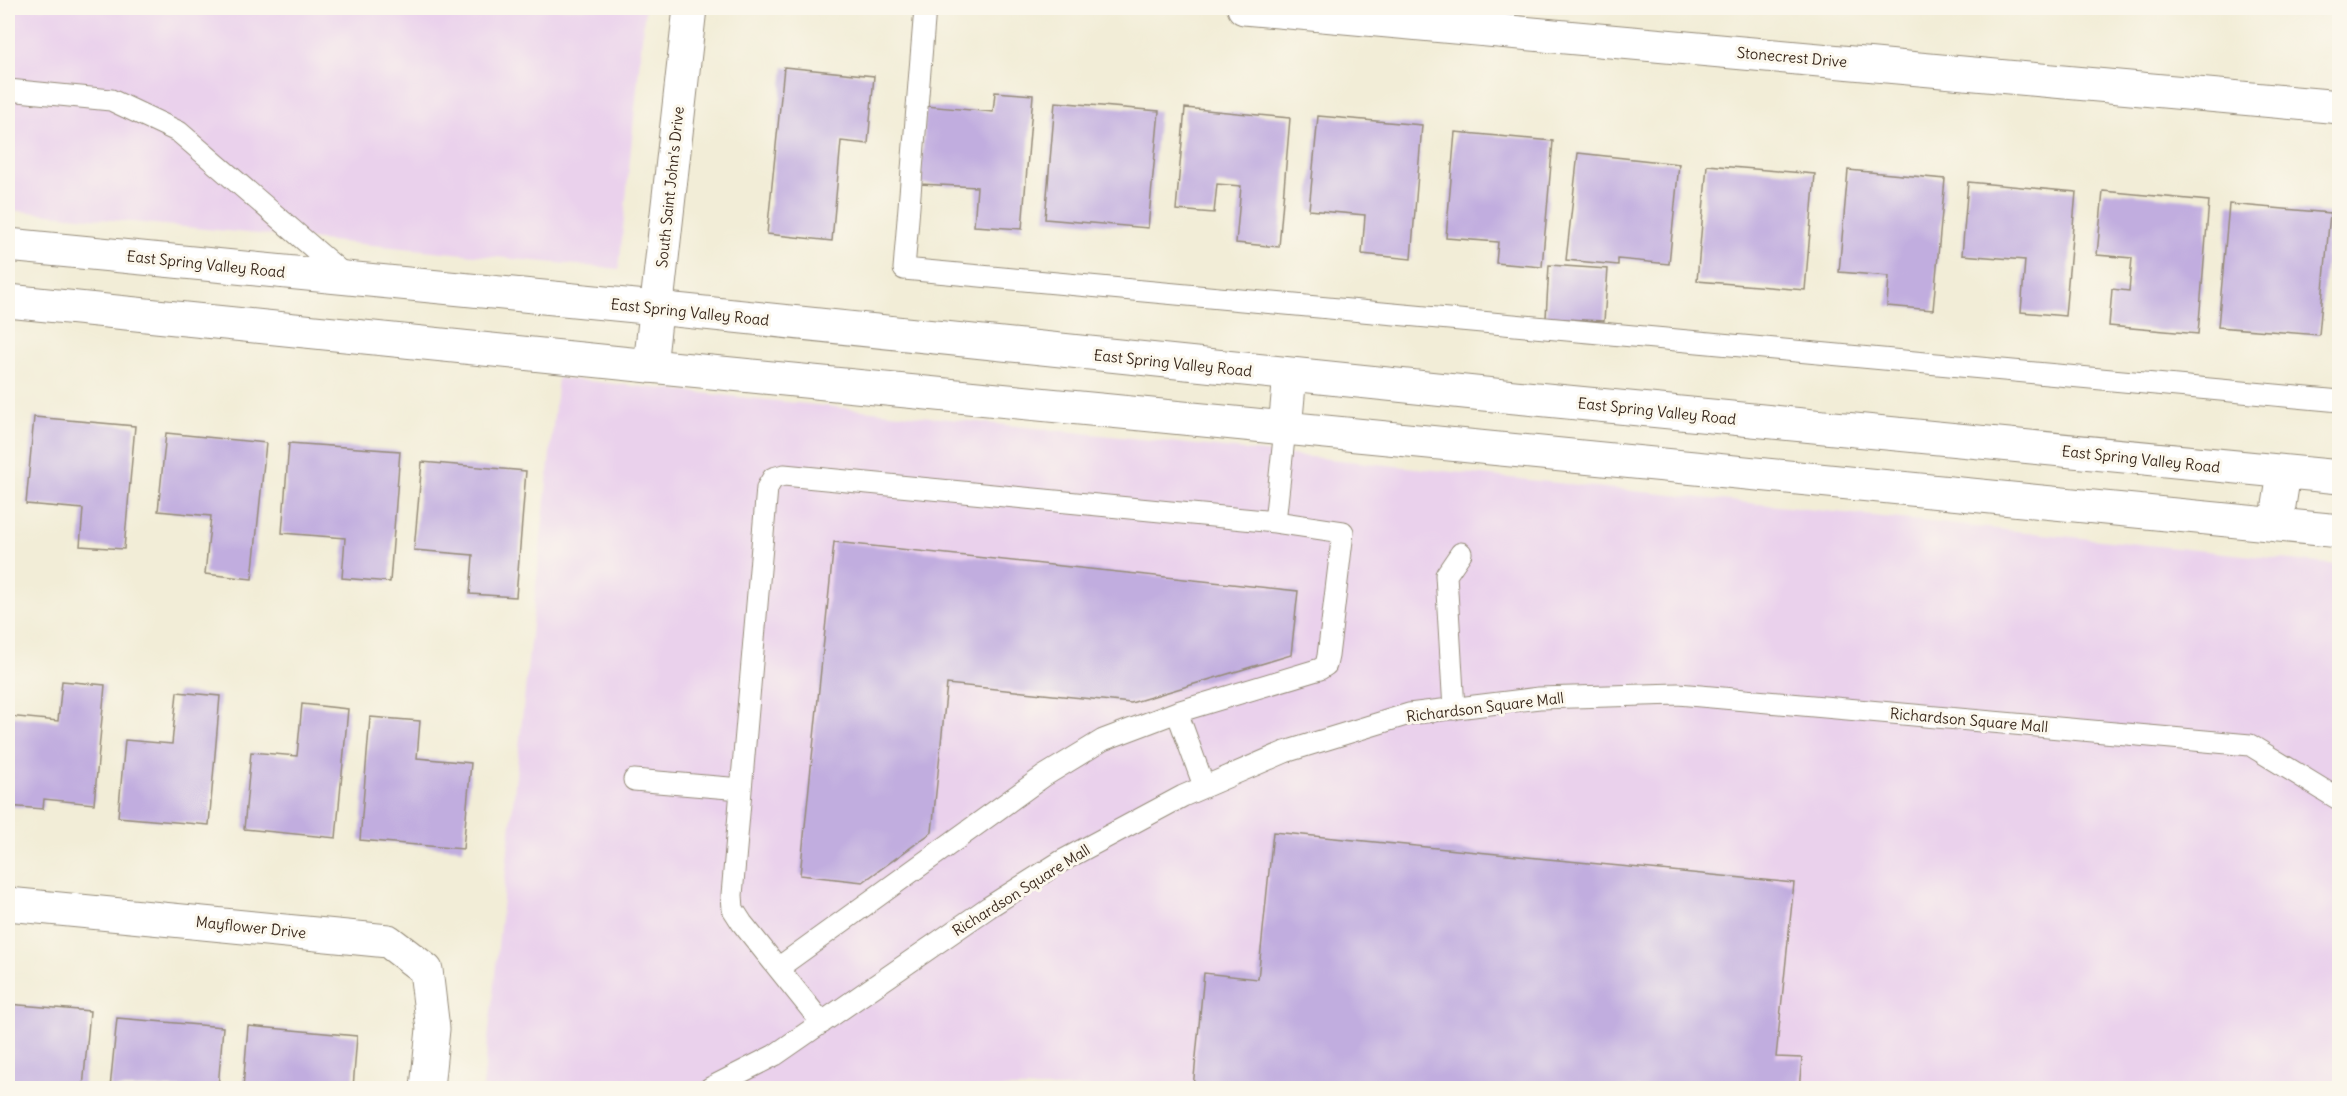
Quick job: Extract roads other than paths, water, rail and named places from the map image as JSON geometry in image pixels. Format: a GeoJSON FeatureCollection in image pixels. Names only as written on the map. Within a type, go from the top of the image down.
{"type":"FeatureCollection","features":[{"type":"Feature","properties":{"kind":"street","name":"South Saint John's Drive"},"geometry":{"type":"LineString","coordinates":[[650,366],[690,8]]}},
{"type":"Feature","properties":{"kind":"street","name":"Stonecrest Drive"},"geometry":{"type":"LineString","coordinates":[[1244,8],[2340,107]]}},
{"type":"Feature","properties":{"kind":"street","name":"East Spring Valley Road"},"geometry":{"type":"LineString","coordinates":[[8,245],[2340,477]]}},
{"type":"Feature","properties":{"kind":"street"},"geometry":{"type":"LineString","coordinates":[[8,301],[1285,429],[2340,531]]}},
{"type":"Feature","properties":{"kind":"street"},"geometry":{"type":"LineString","coordinates":[[1285,429],[1290,374]]}},
{"type":"Feature","properties":{"kind":"street"},"geometry":{"type":"LineString","coordinates":[[2276,525],[2284,473]]}},
{"type":"Feature","properties":{"kind":"street","name":"Mayflower Drive"},"geometry":{"type":"LineString","coordinates":[[8,904],[388,941],[426,970],[433,1029],[427,1089]]}},
{"type":"Feature","properties":{"kind":"lane"},"geometry":{"type":"LineString","coordinates":[[925,8],[904,269],[2340,401]]}},
{"type":"Feature","properties":{"kind":"lane"},"geometry":{"type":"LineString","coordinates":[[8,90],[111,100],[179,132],[349,278]]}},
{"type":"Feature","properties":{"kind":"lane"},"geometry":{"type":"LineString","coordinates":[[1275,522],[1285,429]]}},
{"type":"Feature","properties":{"kind":"lane"},"geometry":{"type":"LineString","coordinates":[[778,968],[1044,776],[1104,740],[1177,712],[1320,669],[1326,664],[1343,532],[1275,522],[784,475],[773,478],[767,488],[732,896],[733,909],[742,923],[778,968],[822,1023]]}},
{"type":"Feature","properties":{"kind":"lane"},"geometry":{"type":"LineString","coordinates":[[1454,709],[1446,574],[1461,552]]}},
{"type":"Feature","properties":{"kind":"lane","name":"Richardson Square Mall"},"geometry":{"type":"LineString","coordinates":[[710,1089],[774,1055],[989,907],[1060,862],[1204,786],[1285,752],[1409,714],[1539,698],[1678,694],[2250,745],[2340,800]]}},
{"type":"Feature","properties":{"kind":"lane"},"geometry":{"type":"LineString","coordinates":[[1177,712],[1204,786]]}},
{"type":"Feature","properties":{"kind":"lane"},"geometry":{"type":"LineString","coordinates":[[634,780],[741,789]]}}]}
